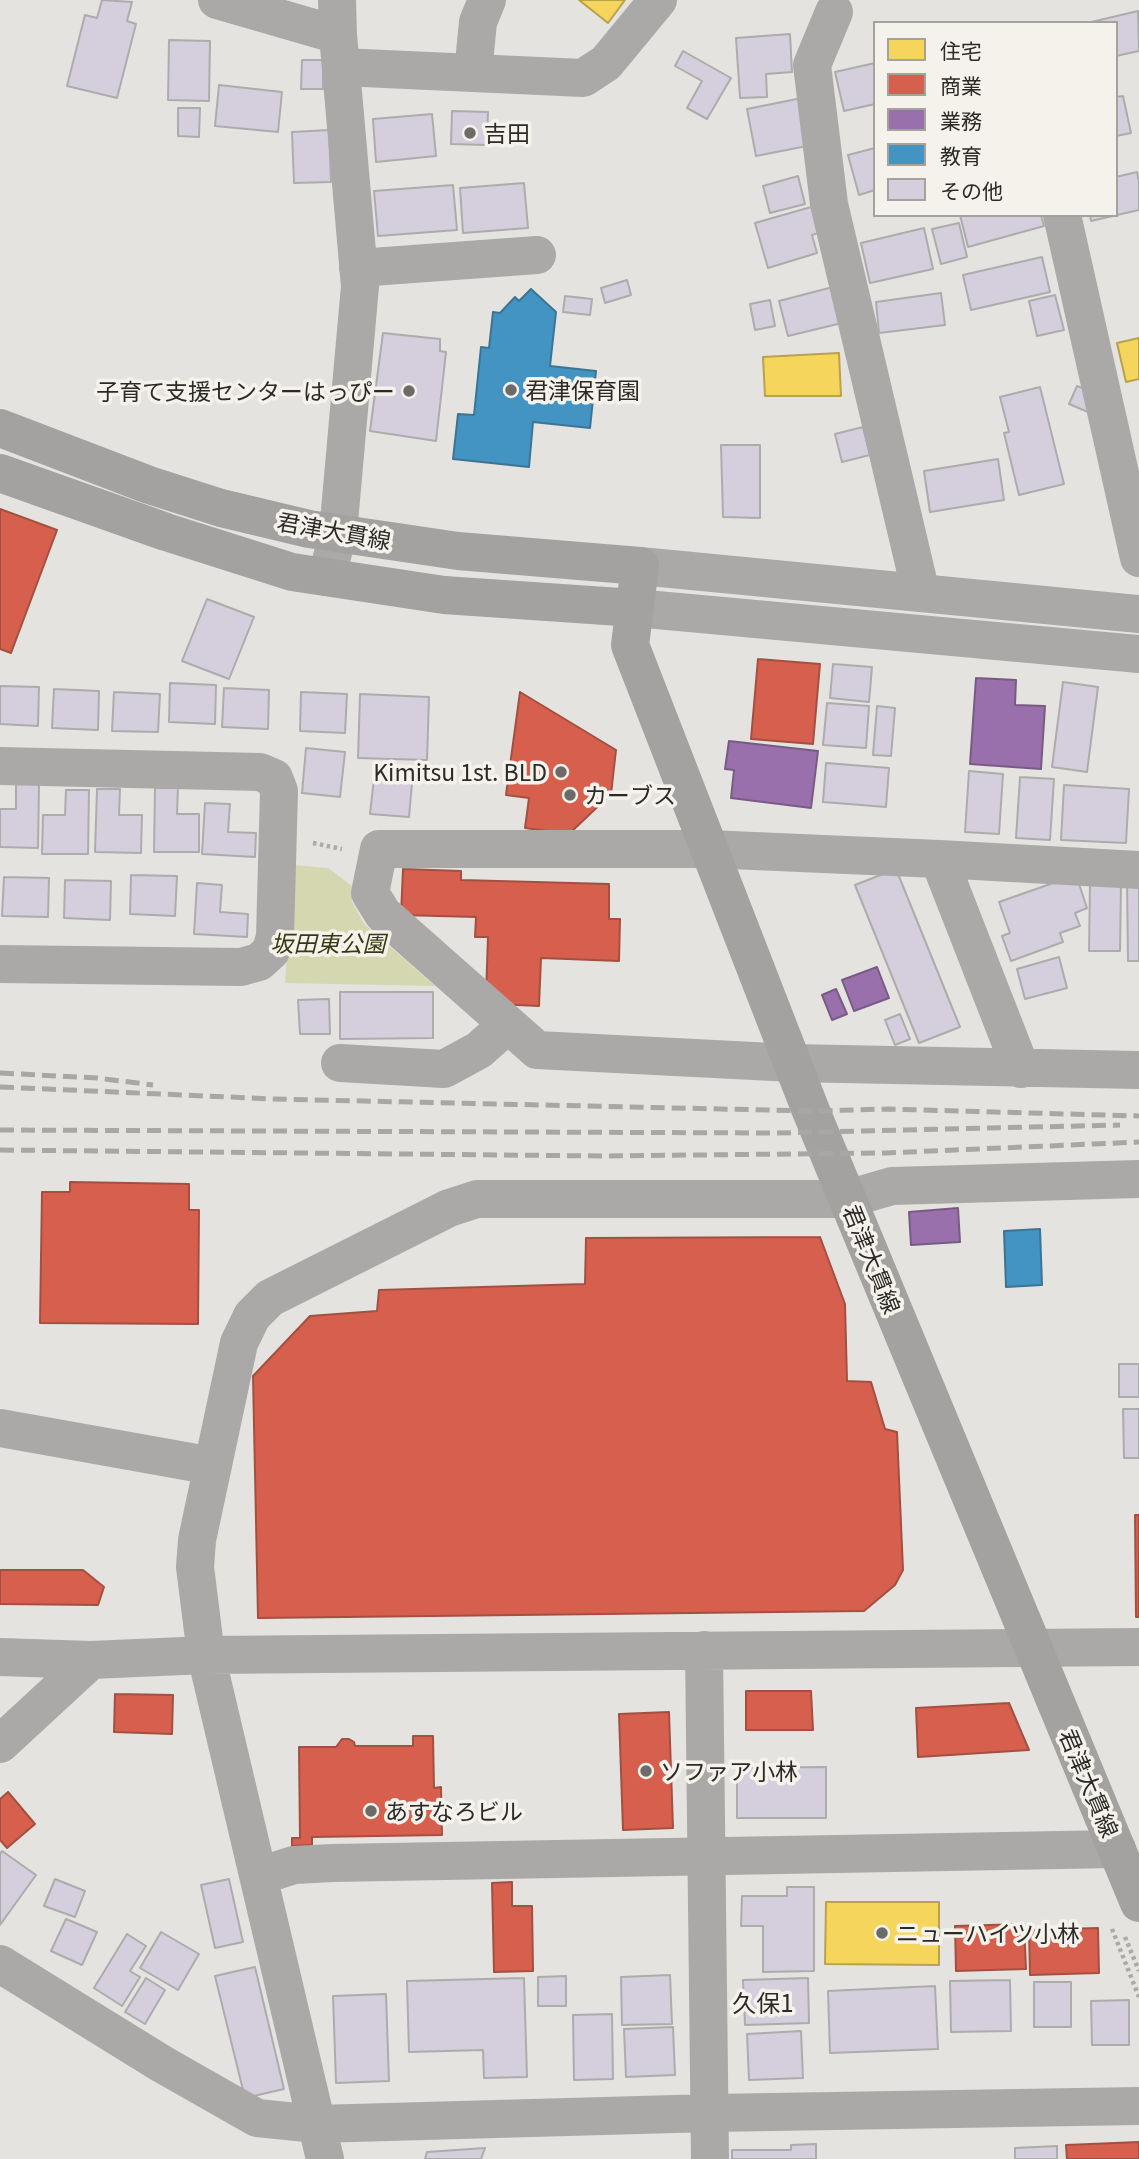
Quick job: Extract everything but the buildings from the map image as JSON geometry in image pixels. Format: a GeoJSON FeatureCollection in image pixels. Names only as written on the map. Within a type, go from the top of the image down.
{"type":"FeatureCollection","features":[{"type":"Feature","properties":{"kind":"main road","name":"君津大貫線"},"geometry":{"type":"LineString","coordinates":[[0,428],[149,485],[221,508],[309,528],[458,551],[640,566],[630,645],[847,1199],[1139,1903]]}},
{"type":"Feature","properties":{"kind":"main road","name":"君津大貫線"},"geometry":{"type":"LineString","coordinates":[[0,473],[178,536],[292,572],[444,594],[635,608]]}},
{"type":"Feature","properties":{"kind":"street"},"geometry":{"type":"LineString","coordinates":[[217,0],[473,73],[583,78],[606,63],[657,0]]}},
{"type":"Feature","properties":{"kind":"street"},"geometry":{"type":"LineString","coordinates":[[473,73],[478,22],[487,0]]}},
{"type":"Feature","properties":{"kind":"street"},"geometry":{"type":"LineString","coordinates":[[834,12],[812,65],[829,204],[921,593]]}},
{"type":"Feature","properties":{"kind":"street"},"geometry":{"type":"LineString","coordinates":[[327,577],[338,533],[360,286],[339,34]]}},
{"type":"Feature","properties":{"kind":"street"},"geometry":{"type":"LineString","coordinates":[[1062,217],[1139,558]]}},
{"type":"Feature","properties":{"kind":"street"},"geometry":{"type":"LineString","coordinates":[[358,268],[537,255]]}},
{"type":"Feature","properties":{"kind":"street"},"geometry":{"type":"LineString","coordinates":[[640,566],[1139,614]]}},
{"type":"Feature","properties":{"kind":"street"},"geometry":{"type":"LineString","coordinates":[[635,608],[1139,654]]}},
{"type":"Feature","properties":{"kind":"street"},"geometry":{"type":"LineString","coordinates":[[0,766],[260,772],[274,778],[279,791],[275,936],[271,951],[259,962],[241,967],[0,964]]}},
{"type":"Feature","properties":{"kind":"street"},"geometry":{"type":"LineString","coordinates":[[1139,870],[708,849],[379,849],[370,893],[383,914],[537,1050],[793,1063],[1139,1070]]}},
{"type":"Feature","properties":{"kind":"street"},"geometry":{"type":"LineString","coordinates":[[939,859],[1021,1069]]}},
{"type":"Feature","properties":{"kind":"street"},"geometry":{"type":"LineString","coordinates":[[340,1063],[444,1069],[479,1050],[508,1025]]}},
{"type":"Feature","properties":{"kind":"street"},"geometry":{"type":"LineString","coordinates":[[321,2141],[206,1656],[195,1567],[197,1539],[239,1343],[252,1316],[270,1298],[449,1208],[477,1199],[847,1199],[892,1186],[1139,1180]]}},
{"type":"Feature","properties":{"kind":"street"},"geometry":{"type":"LineString","coordinates":[[0,1428],[213,1466]]}},
{"type":"Feature","properties":{"kind":"street"},"geometry":{"type":"LineString","coordinates":[[0,1657],[92,1660],[206,1656],[1139,1647]]}},
{"type":"Feature","properties":{"kind":"street"},"geometry":{"type":"LineString","coordinates":[[704,1650],[710,2159]]}},
{"type":"Feature","properties":{"kind":"street"},"geometry":{"type":"LineString","coordinates":[[0,1744],[92,1660]]}},
{"type":"Feature","properties":{"kind":"street"},"geometry":{"type":"LineString","coordinates":[[259,1876],[294,1865],[333,1863],[1116,1849]]}},
{"type":"Feature","properties":{"kind":"street"},"geometry":{"type":"LineString","coordinates":[[0,1964],[162,2064],[257,2118],[321,2141],[711,2113],[1139,2106]]}},
{"type":"Feature","properties":{"kind":"path"},"geometry":{"type":"LineString","coordinates":[[278,835],[377,857]]}},
{"type":"Feature","properties":{"kind":"green space","name":"坂田東公園"},"geometry":{"type":"Polygon","coordinates":[[[293,865],[328,868],[352,886],[352,902],[364,924],[435,986],[285,983],[293,865]]]}},
{"type":"Feature","properties":{"kind":"railway"},"geometry":{"type":"LineString","coordinates":[[0,1073],[97,1078],[153,1085]]}},
{"type":"Feature","properties":{"kind":"railway"},"geometry":{"type":"LineString","coordinates":[[0,1087],[274,1099],[1139,1116]]}},
{"type":"Feature","properties":{"kind":"railway"},"geometry":{"type":"LineString","coordinates":[[0,1130],[776,1133],[1120,1125]]}},
{"type":"Feature","properties":{"kind":"railway"},"geometry":{"type":"LineString","coordinates":[[0,1150],[602,1156],[886,1153],[1139,1142]]}},
{"type":"Feature","properties":{"kind":"place","name":"吉田"},"geometry":{"type":"Point","coordinates":[470,133]}},
{"type":"Feature","properties":{"kind":"place","name":"君津保育園"},"geometry":{"type":"Point","coordinates":[511,390]}},
{"type":"Feature","properties":{"kind":"place","name":"子育て支援センターはっぴー"},"geometry":{"type":"Point","coordinates":[409,391]}},
{"type":"Feature","properties":{"kind":"place","name":"Kimitsu 1st. BLD"},"geometry":{"type":"Point","coordinates":[561,772]}},
{"type":"Feature","properties":{"kind":"place","name":"カーブス"},"geometry":{"type":"Point","coordinates":[570,795]}},
{"type":"Feature","properties":{"kind":"place","name":"ソファア小林"},"geometry":{"type":"Point","coordinates":[646,1771]}},
{"type":"Feature","properties":{"kind":"place","name":"あすなろビル"},"geometry":{"type":"Point","coordinates":[371,1811]}},
{"type":"Feature","properties":{"kind":"place","name":"ニューハイツ小林"},"geometry":{"type":"Point","coordinates":[882,1933]}},
{"type":"Feature","properties":{"kind":"district","name":"久保1"},"geometry":{"type":"Point","coordinates":[763,2003]}}]}
